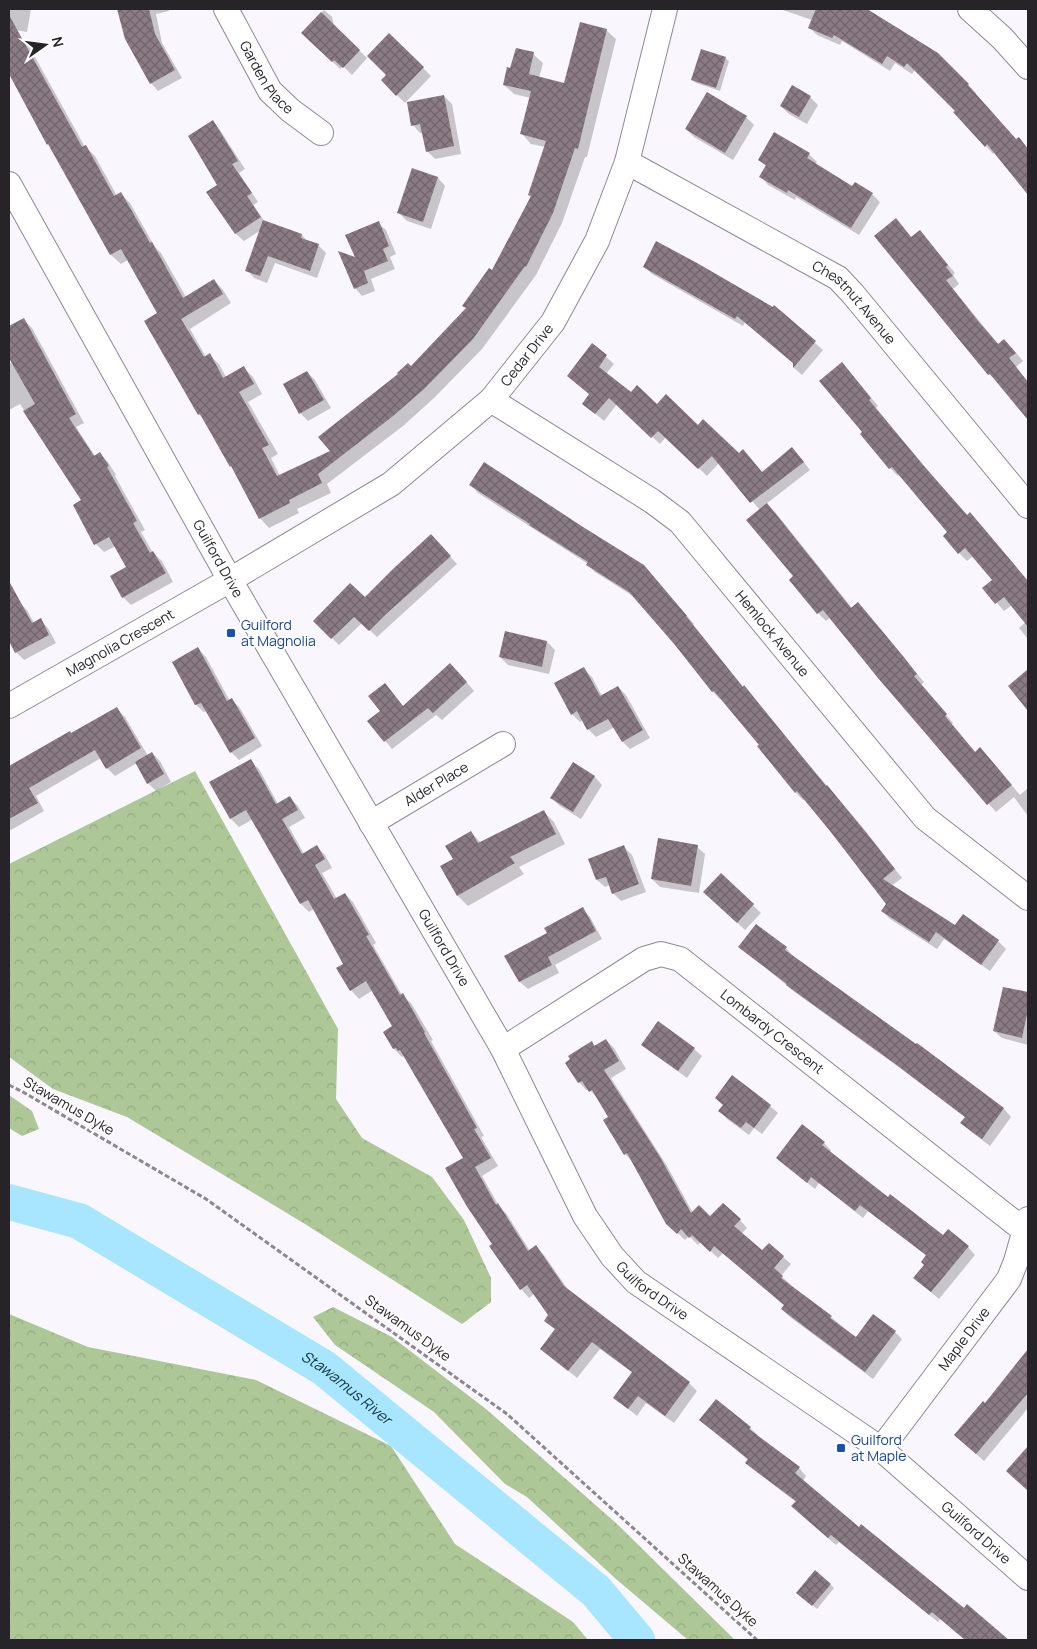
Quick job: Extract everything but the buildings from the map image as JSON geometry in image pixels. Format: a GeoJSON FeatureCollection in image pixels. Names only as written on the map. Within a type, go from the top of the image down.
{"type":"FeatureCollection","features":[{"type":"Feature","properties":{"kind":"street","name":"Garden Place"},"geometry":{"type":"LineString","coordinates":[[226,9],[270,91],[290,110],[320,133]]}},
{"type":"Feature","properties":{"kind":"street","name":"Cedar Drive"},"geometry":{"type":"LineString","coordinates":[[230,580],[391,484],[491,400],[553,322],[597,241],[627,162],[665,9]]}},
{"type":"Feature","properties":{"kind":"street"},"geometry":{"type":"LineString","coordinates":[[970,9],[1002,38],[1028,67]]}},
{"type":"Feature","properties":{"kind":"street","name":"Chestnut Avenue"},"geometry":{"type":"LineString","coordinates":[[627,162],[838,278],[1028,506]]}},
{"type":"Feature","properties":{"kind":"street","name":"Guilford Drive"},"geometry":{"type":"LineString","coordinates":[[9,184],[230,580],[503,1049],[584,1216],[612,1256],[636,1282],[880,1449],[1028,1578]]}},
{"type":"Feature","properties":{"kind":"street","name":"Hemlock Avenue"},"geometry":{"type":"LineString","coordinates":[[491,400],[652,500],[680,522],[925,818],[1028,898]]}},
{"type":"Feature","properties":{"kind":"street","name":"Magnolia Crescent"},"geometry":{"type":"LineString","coordinates":[[9,706],[230,580]]}},
{"type":"Feature","properties":{"kind":"street","name":"Alder Place"},"geometry":{"type":"LineString","coordinates":[[371,823],[503,744]]}},
{"type":"Feature","properties":{"kind":"street","name":"Lombardy Crescent"},"geometry":{"type":"LineString","coordinates":[[503,1049],[644,958],[662,954],[680,959],[1027,1225]]}},
{"type":"Feature","properties":{"kind":"street","name":"Maple Drive"},"geometry":{"type":"LineString","coordinates":[[880,1449],[1008,1279],[1016,1261],[1027,1225]]}},
{"type":"Feature","properties":{"kind":"path","name":"Stawamus Dyke"},"geometry":{"type":"LineString","coordinates":[[9,1085],[206,1199],[507,1414],[757,1640]]}},
{"type":"Feature","properties":{"kind":"green space"},"geometry":{"type":"Polygon","coordinates":[[[195,771],[338,1029],[336,1099],[362,1138],[432,1177],[464,1220],[491,1278],[491,1302],[462,1324],[305,1224],[127,1117],[53,1089],[9,1057],[9,864],[195,771]]]}},
{"type":"Feature","properties":{"kind":"green space"},"geometry":{"type":"Polygon","coordinates":[[[9,1095],[32,1111],[39,1129],[22,1136],[9,1128],[9,1095]]]}},
{"type":"Feature","properties":{"kind":"green space"},"geometry":{"type":"Polygon","coordinates":[[[333,1307],[392,1337],[486,1409],[616,1523],[735,1640],[688,1640],[616,1579],[527,1497],[505,1484],[434,1412],[335,1345],[313,1317],[333,1307]]]}},
{"type":"Feature","properties":{"kind":"green space"},"geometry":{"type":"Polygon","coordinates":[[[9,1314],[88,1347],[256,1380],[391,1446],[455,1544],[573,1622],[588,1640],[9,1640],[9,1314]]]}},
{"type":"Feature","properties":{"kind":"waterway","name":"Stawamus River"},"geometry":{"type":"LineString","coordinates":[[9,1202],[79,1221],[324,1368],[596,1591],[637,1640]]}},
{"type":"Feature","properties":{"kind":"place","name":"Guilford at Magnolia"},"geometry":{"type":"Point","coordinates":[231,633]}},
{"type":"Feature","properties":{"kind":"place","name":"Guilford at Maple"},"geometry":{"type":"Point","coordinates":[841,1448]}}]}
